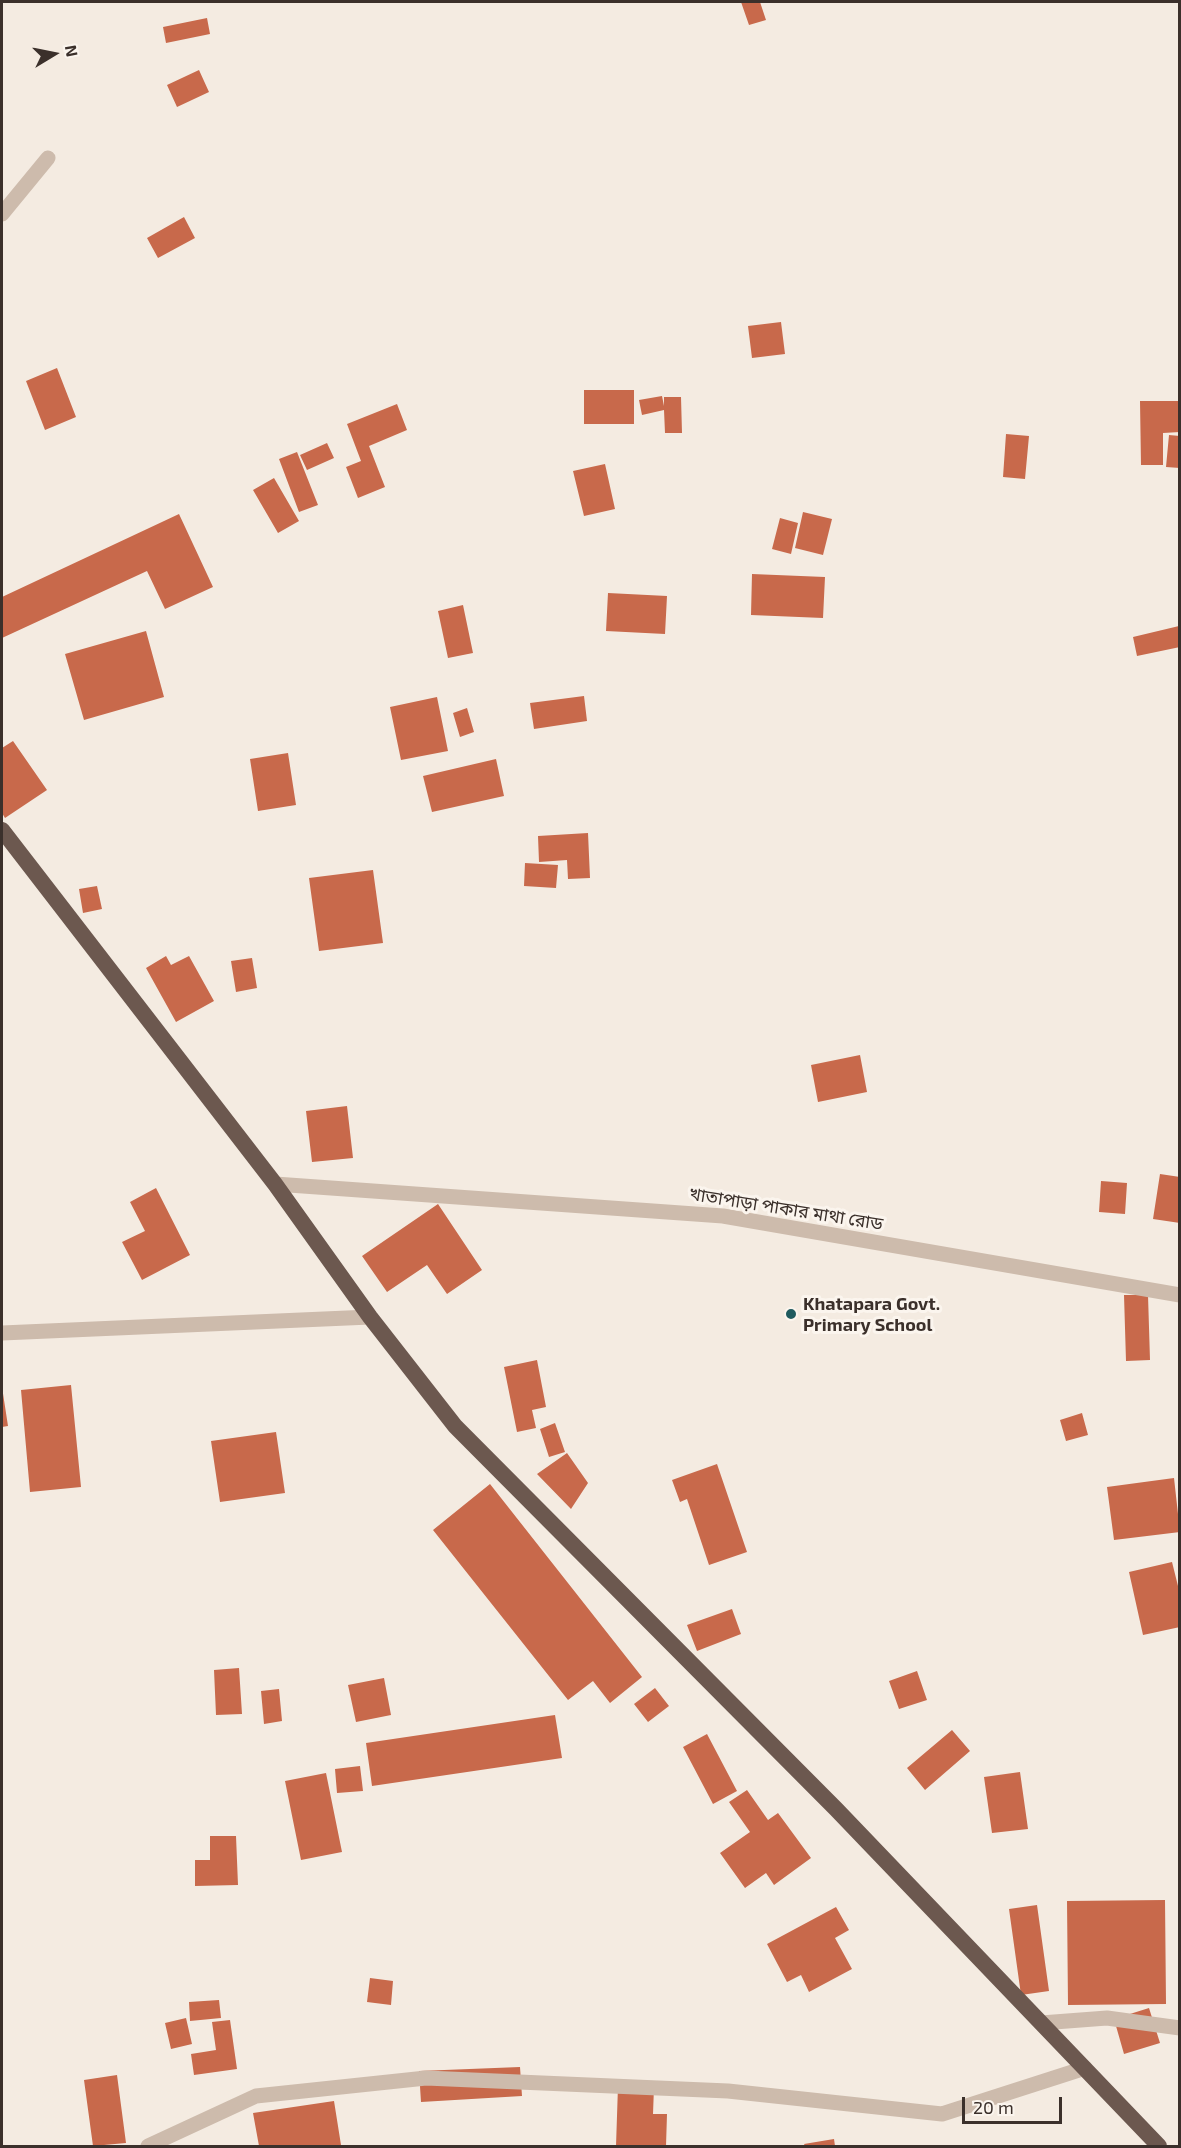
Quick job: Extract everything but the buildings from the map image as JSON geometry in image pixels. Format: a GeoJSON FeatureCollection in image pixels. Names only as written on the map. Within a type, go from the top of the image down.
{"type":"FeatureCollection","features":[{"type":"Feature","properties":{"kind":"highway"},"geometry":{"type":"LineString","coordinates":[[2,830],[275,1184],[370,1317],[455,1426],[836,1809],[1159,2146]]}},
{"type":"Feature","properties":{"kind":"street"},"geometry":{"type":"LineString","coordinates":[[2,214],[48,158]]}},
{"type":"Feature","properties":{"kind":"street","name":"খাতাপাড়া পাকার মাথা রোড"},"geometry":{"type":"LineString","coordinates":[[275,1184],[723,1216],[1179,1295]]}},
{"type":"Feature","properties":{"kind":"street"},"geometry":{"type":"LineString","coordinates":[[2,1333],[370,1317]]}},
{"type":"Feature","properties":{"kind":"street"},"geometry":{"type":"LineString","coordinates":[[1041,2023],[1107,2018],[1179,2028]]}},
{"type":"Feature","properties":{"kind":"street"},"geometry":{"type":"LineString","coordinates":[[148,2146],[255,2096],[426,2078],[728,2091],[942,2114],[1085,2068]]}},
{"type":"Feature","properties":{"kind":"place","name":"Khatapara Govt. Primary School"},"geometry":{"type":"Point","coordinates":[791,1314]}}]}
